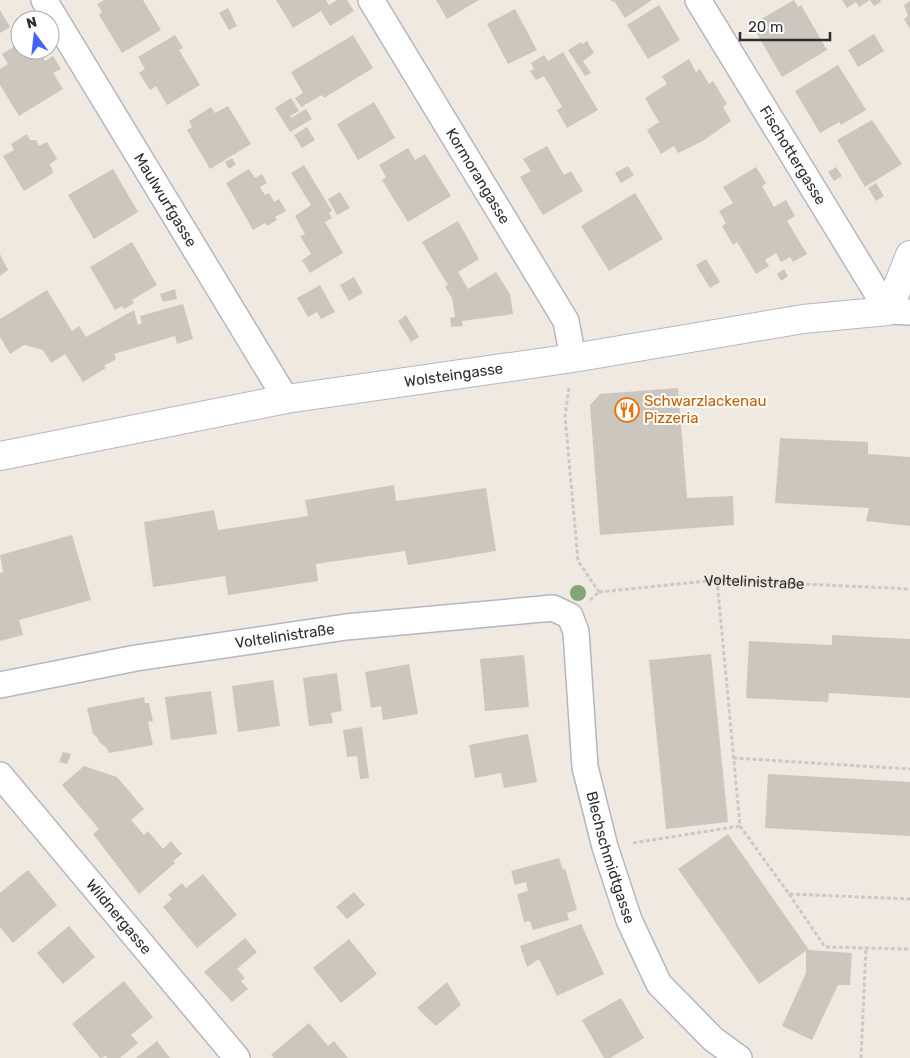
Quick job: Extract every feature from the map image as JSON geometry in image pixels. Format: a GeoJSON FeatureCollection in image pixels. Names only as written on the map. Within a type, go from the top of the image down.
{"type":"FeatureCollection","features":[{"type":"Feature","properties":{"kind":"street","name":"Maulwurfgasse"},"geometry":{"type":"LineString","coordinates":[[44,0],[286,399]]}},
{"type":"Feature","properties":{"kind":"street","name":"Kormorangasse"},"geometry":{"type":"LineString","coordinates":[[371,0],[566,321],[573,358]]}},
{"type":"Feature","properties":{"kind":"street","name":"Fischottergasse"},"geometry":{"type":"LineString","coordinates":[[698,0],[899,312]]}},
{"type":"Feature","properties":{"kind":"street"},"geometry":{"type":"LineString","coordinates":[[899,312],[910,255]]}},
{"type":"Feature","properties":{"kind":"street","name":"Wolsteingasse"},"geometry":{"type":"LineString","coordinates":[[0,456],[286,399],[573,358],[803,319],[899,312]]}},
{"type":"Feature","properties":{"kind":"street","name":"Voltelinistraße"},"geometry":{"type":"LineString","coordinates":[[0,685],[136,658],[346,627],[553,608],[570,616]]}},
{"type":"Feature","properties":{"kind":"street","name":"Blechschmidtgasse"},"geometry":{"type":"LineString","coordinates":[[570,616],[576,632],[585,766],[605,847],[629,920],[659,984],[713,1039],[739,1058]]}},
{"type":"Feature","properties":{"kind":"street","name":"Wildnergasse"},"geometry":{"type":"LineString","coordinates":[[0,775],[237,1058]]}},
{"type":"Feature","properties":{"kind":"path","name":"Voltelinistraße"},"geometry":{"type":"LineString","coordinates":[[573,358],[565,416],[578,561],[599,592],[717,580],[910,590]]}},
{"type":"Feature","properties":{"kind":"path"},"geometry":{"type":"LineString","coordinates":[[717,580],[740,826],[825,946],[910,949]]}},
{"type":"Feature","properties":{"kind":"path"},"geometry":{"type":"LineString","coordinates":[[733,758],[910,770]]}},
{"type":"Feature","properties":{"kind":"path"},"geometry":{"type":"LineString","coordinates":[[605,847],[740,826]]}},
{"type":"Feature","properties":{"kind":"path"},"geometry":{"type":"LineString","coordinates":[[789,894],[910,899]]}},
{"type":"Feature","properties":{"kind":"path"},"geometry":{"type":"LineString","coordinates":[[860,1058],[866,948]]}},
{"type":"Feature","properties":{"kind":"building"},"geometry":{"type":"Polygon","coordinates":[[[104,0],[143,0],[161,30],[122,53],[99,15],[102,12],[97,4],[104,0]]]}},
{"type":"Feature","properties":{"kind":"building"},"geometry":{"type":"Polygon","coordinates":[[[276,0],[326,0],[329,5],[337,0],[347,0],[354,11],[330,26],[321,11],[293,28],[276,0]]]}},
{"type":"Feature","properties":{"kind":"building"},"geometry":{"type":"Polygon","coordinates":[[[436,0],[479,0],[447,19],[436,0]]]}},
{"type":"Feature","properties":{"kind":"building"},"geometry":{"type":"Polygon","coordinates":[[[611,0],[652,0],[625,18],[614,1],[612,2],[611,0]]]}},
{"type":"Feature","properties":{"kind":"building"},"geometry":{"type":"Polygon","coordinates":[[[794,0],[798,7],[801,5],[827,50],[782,77],[756,32],[760,30],[756,22],[794,0]]]}},
{"type":"Feature","properties":{"kind":"building"},"geometry":{"type":"Polygon","coordinates":[[[842,0],[870,0],[859,7],[856,2],[847,8],[842,0]]]}},
{"type":"Feature","properties":{"kind":"building"},"geometry":{"type":"Polygon","coordinates":[[[870,0],[880,0],[881,2],[874,6],[870,0]]]}},
{"type":"Feature","properties":{"kind":"building"},"geometry":{"type":"Polygon","coordinates":[[[910,1],[910,29],[904,19],[908,16],[904,5],[910,1]]]}},
{"type":"Feature","properties":{"kind":"building"},"geometry":{"type":"Polygon","coordinates":[[[659,5],[680,40],[648,59],[627,25],[659,5]]]}},
{"type":"Feature","properties":{"kind":"building"},"geometry":{"type":"Polygon","coordinates":[[[228,8],[237,26],[229,30],[219,13],[228,8]]]}},
{"type":"Feature","properties":{"kind":"building"},"geometry":{"type":"Polygon","coordinates":[[[515,9],[537,50],[508,64],[487,24],[515,9]]]}},
{"type":"Feature","properties":{"kind":"building"},"geometry":{"type":"Polygon","coordinates":[[[0,10],[10,27],[0,33],[0,10]]]}},
{"type":"Feature","properties":{"kind":"building"},"geometry":{"type":"Polygon","coordinates":[[[874,34],[884,51],[858,67],[848,50],[874,34]]]}},
{"type":"Feature","properties":{"kind":"building"},"geometry":{"type":"Polygon","coordinates":[[[175,35],[183,48],[179,50],[200,85],[167,105],[156,86],[150,90],[139,73],[145,69],[138,57],[175,35]]]}},
{"type":"Feature","properties":{"kind":"building"},"geometry":{"type":"Polygon","coordinates":[[[353,35],[373,68],[324,98],[322,95],[301,107],[295,98],[303,93],[291,72],[353,35]]]}},
{"type":"Feature","properties":{"kind":"building"},"geometry":{"type":"Polygon","coordinates":[[[587,41],[594,53],[583,61],[591,73],[585,76],[568,50],[581,42],[583,44],[587,41]]]}},
{"type":"Feature","properties":{"kind":"building"},"geometry":{"type":"Polygon","coordinates":[[[10,49],[10,60],[55,60],[61,69],[53,73],[63,89],[19,116],[0,85],[0,69],[8,64],[2,54],[10,49]]]}},
{"type":"Feature","properties":{"kind":"building"},"geometry":{"type":"Polygon","coordinates":[[[563,52],[598,110],[567,128],[557,110],[562,107],[544,76],[536,80],[530,71],[534,69],[531,63],[544,55],[548,61],[563,52]]]}},
{"type":"Feature","properties":{"kind":"building"},"geometry":{"type":"Polygon","coordinates":[[[689,59],[696,72],[700,69],[709,84],[713,81],[727,104],[723,107],[731,121],[703,141],[678,153],[674,146],[661,154],[647,130],[659,122],[645,98],[667,84],[662,76],[689,59]]]}},
{"type":"Feature","properties":{"kind":"building"},"geometry":{"type":"Polygon","coordinates":[[[838,65],[866,110],[841,125],[839,122],[820,133],[795,91],[838,65]]]}},
{"type":"Feature","properties":{"kind":"building"},"geometry":{"type":"Polygon","coordinates":[[[291,98],[299,111],[290,116],[291,118],[306,109],[312,119],[290,132],[275,108],[291,98]]]}},
{"type":"Feature","properties":{"kind":"building"},"geometry":{"type":"Polygon","coordinates":[[[374,102],[395,138],[358,160],[337,124],[374,102]]]}},
{"type":"Feature","properties":{"kind":"building"},"geometry":{"type":"Polygon","coordinates":[[[228,106],[251,144],[210,169],[187,130],[192,127],[189,121],[211,107],[215,113],[228,106]]]}},
{"type":"Feature","properties":{"kind":"building"},"geometry":{"type":"Polygon","coordinates":[[[872,120],[902,164],[865,187],[837,140],[872,120]]]}},
{"type":"Feature","properties":{"kind":"building"},"geometry":{"type":"Polygon","coordinates":[[[307,127],[315,140],[302,148],[294,135],[307,127]]]}},
{"type":"Feature","properties":{"kind":"building"},"geometry":{"type":"Polygon","coordinates":[[[27,134],[30,140],[36,140],[39,146],[47,142],[57,159],[50,164],[53,173],[24,191],[3,156],[14,150],[11,144],[27,134]]]}},
{"type":"Feature","properties":{"kind":"building"},"geometry":{"type":"Polygon","coordinates":[[[547,146],[564,175],[571,171],[583,191],[543,215],[520,177],[531,171],[523,159],[547,146]]]}},
{"type":"Feature","properties":{"kind":"building"},"geometry":{"type":"Polygon","coordinates":[[[408,148],[415,160],[425,154],[451,196],[408,222],[382,180],[386,177],[379,165],[408,148]]]}},
{"type":"Feature","properties":{"kind":"building"},"geometry":{"type":"Polygon","coordinates":[[[232,158],[236,164],[229,169],[225,162],[232,158]]]}},
{"type":"Feature","properties":{"kind":"building"},"geometry":{"type":"Polygon","coordinates":[[[304,165],[332,211],[329,213],[332,218],[325,222],[343,253],[310,273],[302,260],[311,254],[300,236],[305,234],[295,216],[311,205],[291,173],[304,165]]]}},
{"type":"Feature","properties":{"kind":"building"},"geometry":{"type":"Polygon","coordinates":[[[628,166],[634,175],[621,183],[615,173],[628,166]]]}},
{"type":"Feature","properties":{"kind":"building"},"geometry":{"type":"Polygon","coordinates":[[[756,167],[766,183],[762,186],[774,207],[786,200],[795,216],[787,221],[807,254],[793,262],[790,257],[781,262],[776,253],[765,260],[769,266],[756,274],[737,242],[733,245],[722,226],[726,223],[719,211],[733,203],[723,187],[756,167]]]}},
{"type":"Feature","properties":{"kind":"building"},"geometry":{"type":"Polygon","coordinates":[[[836,167],[842,176],[834,181],[828,172],[836,167]]]}},
{"type":"Feature","properties":{"kind":"building"},"geometry":{"type":"Polygon","coordinates":[[[113,169],[138,212],[94,239],[68,195],[113,169]]]}},
{"type":"Feature","properties":{"kind":"building"},"geometry":{"type":"Polygon","coordinates":[[[249,169],[255,178],[262,174],[267,183],[260,187],[265,195],[269,193],[274,202],[279,199],[286,211],[275,217],[277,220],[267,226],[265,223],[253,230],[226,183],[249,169]]]}},
{"type":"Feature","properties":{"kind":"building"},"geometry":{"type":"Polygon","coordinates":[[[876,183],[884,196],[876,201],[868,188],[876,183]]]}},
{"type":"Feature","properties":{"kind":"building"},"geometry":{"type":"Polygon","coordinates":[[[340,192],[350,208],[337,215],[328,199],[340,192]]]}},
{"type":"Feature","properties":{"kind":"building"},"geometry":{"type":"Polygon","coordinates":[[[635,193],[663,239],[609,271],[581,226],[635,193]]]}},
{"type":"Feature","properties":{"kind":"building"},"geometry":{"type":"Polygon","coordinates":[[[458,221],[479,259],[458,272],[468,289],[496,272],[510,294],[513,314],[462,321],[463,326],[451,327],[450,318],[455,317],[452,298],[445,287],[448,285],[422,242],[458,221]]]}},
{"type":"Feature","properties":{"kind":"building"},"geometry":{"type":"Polygon","coordinates":[[[132,242],[157,285],[132,300],[134,303],[124,309],[122,306],[115,310],[90,267],[132,242]]]}},
{"type":"Feature","properties":{"kind":"building"},"geometry":{"type":"Polygon","coordinates":[[[0,254],[8,270],[0,276],[0,254]]]}},
{"type":"Feature","properties":{"kind":"building"},"geometry":{"type":"Polygon","coordinates":[[[706,259],[720,282],[710,288],[696,265],[706,259]]]}},
{"type":"Feature","properties":{"kind":"building"},"geometry":{"type":"Polygon","coordinates":[[[784,269],[788,276],[781,281],[777,274],[784,269]]]}},
{"type":"Feature","properties":{"kind":"building"},"geometry":{"type":"Polygon","coordinates":[[[354,277],[363,293],[349,301],[340,285],[354,277]]]}},
{"type":"Feature","properties":{"kind":"building"},"geometry":{"type":"Polygon","coordinates":[[[320,285],[335,312],[321,319],[317,312],[308,317],[297,298],[320,285]]]}},
{"type":"Feature","properties":{"kind":"building"},"geometry":{"type":"Polygon","coordinates":[[[175,289],[177,299],[163,302],[160,294],[175,289]]]}},
{"type":"Feature","properties":{"kind":"building"},"geometry":{"type":"Polygon","coordinates":[[[47,290],[72,331],[79,326],[86,337],[134,310],[138,325],[142,323],[140,316],[183,304],[193,339],[177,344],[175,336],[114,354],[116,359],[104,366],[106,368],[83,382],[65,354],[51,363],[43,350],[24,345],[10,354],[0,337],[0,319],[47,290]]]}},
{"type":"Feature","properties":{"kind":"building"},"geometry":{"type":"Polygon","coordinates":[[[406,315],[419,337],[411,342],[398,321],[406,315]]]}},
{"type":"Feature","properties":{"kind":"building"},"geometry":{"type":"Polygon","coordinates":[[[678,388],[687,498],[733,496],[734,525],[600,535],[590,405],[600,394],[678,388]]]}},
{"type":"Feature","properties":{"kind":"building"},"geometry":{"type":"Polygon","coordinates":[[[780,438],[868,442],[868,454],[910,457],[910,526],[866,521],[869,508],[775,503],[780,438]]]}},
{"type":"Feature","properties":{"kind":"building"},"geometry":{"type":"Polygon","coordinates":[[[394,485],[396,501],[486,488],[496,551],[408,565],[405,551],[316,564],[318,581],[228,595],[225,576],[153,587],[144,522],[214,510],[218,530],[308,516],[305,500],[394,485]]]}},
{"type":"Feature","properties":{"kind":"building"},"geometry":{"type":"Polygon","coordinates":[[[72,535],[91,600],[19,620],[23,635],[0,641],[0,573],[3,572],[0,555],[72,535]]]}},
{"type":"Feature","properties":{"kind":"building"},"geometry":{"type":"Polygon","coordinates":[[[832,635],[910,639],[910,698],[829,693],[828,702],[746,698],[749,641],[832,645],[832,635]]]}},
{"type":"Feature","properties":{"kind":"building"},"geometry":{"type":"Polygon","coordinates":[[[711,654],[728,822],[666,829],[649,660],[711,654]]]}},
{"type":"Feature","properties":{"kind":"building"},"geometry":{"type":"Polygon","coordinates":[[[524,655],[529,707],[485,711],[480,659],[524,655]]]}},
{"type":"Feature","properties":{"kind":"building"},"geometry":{"type":"Polygon","coordinates":[[[409,664],[418,714],[383,720],[381,706],[371,708],[365,672],[409,664]]]}},
{"type":"Feature","properties":{"kind":"building"},"geometry":{"type":"Polygon","coordinates":[[[337,673],[342,711],[331,713],[333,723],[309,726],[303,678],[337,673]]]}},
{"type":"Feature","properties":{"kind":"building"},"geometry":{"type":"Polygon","coordinates":[[[273,680],[280,726],[238,732],[232,686],[273,680]]]}},
{"type":"Feature","properties":{"kind":"building"},"geometry":{"type":"Polygon","coordinates":[[[211,691],[217,734],[171,740],[165,697],[211,691]]]}},
{"type":"Feature","properties":{"kind":"building"},"geometry":{"type":"Polygon","coordinates":[[[144,697],[145,703],[149,703],[153,721],[148,722],[153,745],[109,753],[106,747],[93,734],[87,708],[144,697]]]}},
{"type":"Feature","properties":{"kind":"building"},"geometry":{"type":"Polygon","coordinates":[[[362,727],[369,778],[360,779],[357,756],[347,757],[343,730],[362,727]]]}},
{"type":"Feature","properties":{"kind":"building"},"geometry":{"type":"Polygon","coordinates":[[[528,734],[537,782],[504,788],[501,773],[475,778],[469,745],[528,734]]]}},
{"type":"Feature","properties":{"kind":"building"},"geometry":{"type":"Polygon","coordinates":[[[63,752],[71,754],[67,764],[59,762],[63,752]]]}},
{"type":"Feature","properties":{"kind":"building"},"geometry":{"type":"Polygon","coordinates":[[[84,766],[117,777],[144,809],[131,820],[144,835],[148,831],[163,849],[171,841],[182,854],[173,861],[175,863],[139,894],[93,834],[99,829],[62,785],[84,766]]]}},
{"type":"Feature","properties":{"kind":"building"},"geometry":{"type":"Polygon","coordinates":[[[768,774],[910,782],[910,836],[765,828],[768,774]]]}},
{"type":"Feature","properties":{"kind":"building"},"geometry":{"type":"Polygon","coordinates":[[[728,834],[809,950],[852,953],[850,985],[838,985],[812,1040],[782,1026],[806,973],[806,951],[759,984],[678,869],[728,834]]]}},
{"type":"Feature","properties":{"kind":"building"},"geometry":{"type":"Polygon","coordinates":[[[559,858],[563,870],[565,868],[577,910],[567,913],[569,920],[533,930],[530,921],[524,922],[517,894],[528,891],[526,882],[515,885],[511,871],[559,858]]]}},
{"type":"Feature","properties":{"kind":"building"},"geometry":{"type":"Polygon","coordinates":[[[28,870],[57,905],[13,943],[0,927],[0,893],[28,870]]]}},
{"type":"Feature","properties":{"kind":"building"},"geometry":{"type":"Polygon","coordinates":[[[203,874],[237,915],[197,948],[163,907],[172,899],[168,895],[182,883],[186,888],[203,874]]]}},
{"type":"Feature","properties":{"kind":"building"},"geometry":{"type":"Polygon","coordinates":[[[354,892],[365,905],[347,919],[336,907],[354,892]]]}},
{"type":"Feature","properties":{"kind":"building"},"geometry":{"type":"Polygon","coordinates":[[[581,924],[604,974],[557,996],[539,959],[527,967],[520,946],[581,924]]]}},
{"type":"Feature","properties":{"kind":"building"},"geometry":{"type":"Polygon","coordinates":[[[69,926],[95,957],[63,984],[37,953],[69,926]]]}},
{"type":"Feature","properties":{"kind":"building"},"geometry":{"type":"Polygon","coordinates":[[[245,938],[257,952],[237,969],[245,978],[241,981],[248,989],[232,1002],[204,972],[245,938]]]}},
{"type":"Feature","properties":{"kind":"building"},"geometry":{"type":"Polygon","coordinates":[[[349,939],[377,974],[341,1003],[313,968],[349,939]]]}},
{"type":"Feature","properties":{"kind":"building"},"geometry":{"type":"Polygon","coordinates":[[[124,981],[153,1017],[131,1035],[138,1043],[120,1058],[107,1058],[106,1056],[100,1058],[72,1024],[124,981]]]}},
{"type":"Feature","properties":{"kind":"building"},"geometry":{"type":"Polygon","coordinates":[[[447,982],[461,1005],[436,1026],[417,1008],[447,982]]]}},
{"type":"Feature","properties":{"kind":"building"},"geometry":{"type":"Polygon","coordinates":[[[621,998],[644,1038],[610,1058],[604,1058],[582,1020],[621,998]]]}},
{"type":"Feature","properties":{"kind":"building"},"geometry":{"type":"Polygon","coordinates":[[[309,1023],[328,1046],[334,1041],[348,1058],[274,1058],[271,1055],[309,1023]]]}},
{"type":"Feature","properties":{"kind":"building"},"geometry":{"type":"Polygon","coordinates":[[[157,1041],[170,1058],[136,1058],[157,1041]]]}},
{"type":"Feature","properties":{"kind":"place","name":"Schwarzlackenau Pizzeria"},"geometry":{"type":"Point","coordinates":[627,410]}}]}
